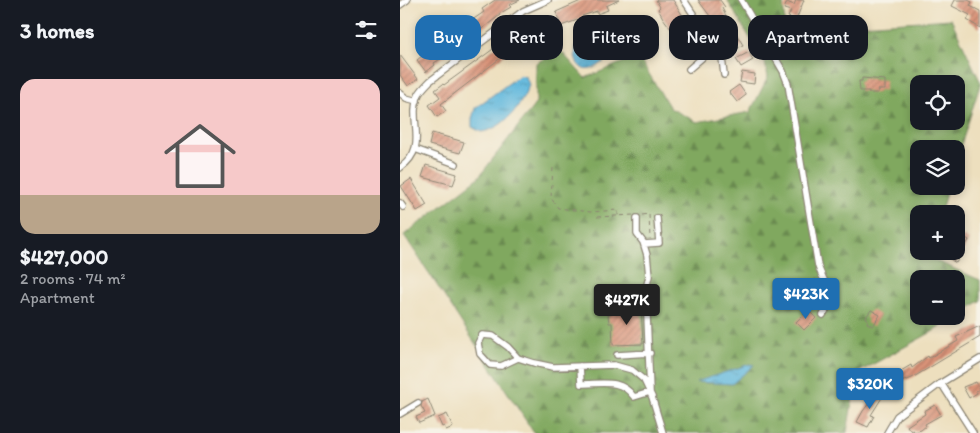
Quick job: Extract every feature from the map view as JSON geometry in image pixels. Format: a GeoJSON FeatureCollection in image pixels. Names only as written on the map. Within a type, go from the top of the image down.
{"type":"FeatureCollection","features":[{"type":"Feature","properties":{"kind":"street"},"geometry":{"type":"LineString","coordinates":[[400,5],[408,0]]}},
{"type":"Feature","properties":{"kind":"street"},"geometry":{"type":"LineString","coordinates":[[400,168],[412,156],[415,149],[417,101],[420,93],[430,81],[523,11],[548,0]]}},
{"type":"Feature","properties":{"kind":"street"},"geometry":{"type":"LineString","coordinates":[[684,0],[694,15]]}},
{"type":"Feature","properties":{"kind":"street"},"geometry":{"type":"LineString","coordinates":[[741,0],[783,71],[788,84],[815,252],[818,266],[830,294],[830,302],[823,315]]}},
{"type":"Feature","properties":{"kind":"street"},"geometry":{"type":"LineString","coordinates":[[689,69],[701,60]]}},
{"type":"Feature","properties":{"kind":"street"},"geometry":{"type":"LineString","coordinates":[[722,60],[724,75]]}},
{"type":"Feature","properties":{"kind":"street"},"geometry":{"type":"LineString","coordinates":[[400,93],[406,98],[417,101]]}},
{"type":"Feature","properties":{"kind":"street"},"geometry":{"type":"LineString","coordinates":[[415,149],[456,164]]}},
{"type":"Feature","properties":{"kind":"street"},"geometry":{"type":"LineString","coordinates":[[637,218],[637,234],[644,244],[650,276],[646,289],[650,353],[650,392]]}},
{"type":"Feature","properties":{"kind":"street"},"geometry":{"type":"LineString","coordinates":[[644,244],[659,243],[657,218]]}},
{"type":"Feature","properties":{"kind":"street"},"geometry":{"type":"LineString","coordinates":[[518,358],[501,366],[490,365],[480,354],[478,343],[482,336],[493,336],[508,347],[518,358],[553,366],[614,365],[635,372],[646,372],[650,368]]}},
{"type":"Feature","properties":{"kind":"street"},"geometry":{"type":"LineString","coordinates":[[617,355],[650,353]]}},
{"type":"Feature","properties":{"kind":"street"},"geometry":{"type":"LineString","coordinates":[[887,433],[898,416],[941,383],[980,359]]}},
{"type":"Feature","properties":{"kind":"street"},"geometry":{"type":"LineString","coordinates":[[580,366],[581,384],[619,384],[628,389],[634,398],[650,392]]}},
{"type":"Feature","properties":{"kind":"street"},"geometry":{"type":"LineString","coordinates":[[635,372],[644,380],[650,392],[663,433]]}},
{"type":"Feature","properties":{"kind":"street"},"geometry":{"type":"LineString","coordinates":[[941,383],[973,433]]}},
{"type":"Feature","properties":{"kind":"street"},"geometry":{"type":"LineString","coordinates":[[400,414],[418,403]]}},
{"type":"Feature","properties":{"kind":"path"},"geometry":{"type":"LineString","coordinates":[[552,168],[551,198],[558,208],[590,212],[618,210],[618,216]]}},
{"type":"Feature","properties":{"kind":"green space"},"geometry":{"type":"Polygon","coordinates":[[[727,0],[783,0],[784,15],[748,15],[748,35],[738,15],[736,15],[727,0]]]}},
{"type":"Feature","properties":{"kind":"green space"},"geometry":{"type":"Polygon","coordinates":[[[951,19],[980,81],[963,140],[910,140],[910,195],[945,195],[943,205],[910,205],[910,260],[934,260],[957,270],[910,270],[910,325],[943,325],[857,373],[847,433],[534,433],[404,235],[478,178],[536,103],[536,63],[542,60],[563,60],[563,53],[585,78],[628,60],[640,60],[670,108],[697,122],[750,112],[768,77],[763,60],[868,60],[868,24],[951,19]]]}},
{"type":"Feature","properties":{"kind":"green space"},"geometry":{"type":"Polygon","coordinates":[[[965,273],[980,280],[980,301],[965,311],[965,273]]]}},
{"type":"Feature","properties":{"kind":"water"},"geometry":{"type":"Polygon","coordinates":[[[606,60],[587,70],[579,66],[576,61],[606,60]]]}},
{"type":"Feature","properties":{"kind":"water"},"geometry":{"type":"Polygon","coordinates":[[[520,75],[526,77],[529,85],[522,100],[511,115],[489,130],[481,132],[472,127],[475,108],[520,75]]]}},
{"type":"Feature","properties":{"kind":"water"},"geometry":{"type":"Polygon","coordinates":[[[750,364],[754,365],[732,384],[696,382],[750,364]]]}},
{"type":"Feature","properties":{"kind":"building"},"geometry":{"type":"Polygon","coordinates":[[[495,0],[520,0],[509,5],[511,7],[500,15],[491,15],[491,22],[481,30],[480,15],[484,12],[482,9],[495,0]]]}},
{"type":"Feature","properties":{"kind":"building"},"geometry":{"type":"Polygon","coordinates":[[[583,0],[619,0],[606,6],[608,10],[597,14],[597,11],[585,15],[573,15],[573,22],[563,25],[563,15],[557,15],[556,12],[583,0]]]}},
{"type":"Feature","properties":{"kind":"building"},"geometry":{"type":"Polygon","coordinates":[[[656,0],[673,0],[682,15],[669,15],[669,26],[658,9],[660,7],[656,0]]]}},
{"type":"Feature","properties":{"kind":"building"},"geometry":{"type":"Polygon","coordinates":[[[698,0],[720,0],[725,7],[722,8],[726,15],[709,15],[698,0]]]}},
{"type":"Feature","properties":{"kind":"building"},"geometry":{"type":"Polygon","coordinates":[[[796,0],[804,0],[798,15],[789,15],[791,11],[784,9],[787,2],[794,5],[796,0]]]}},
{"type":"Feature","properties":{"kind":"building"},"geometry":{"type":"Polygon","coordinates":[[[955,0],[968,0],[972,2],[970,6],[980,11],[980,28],[967,20],[970,15],[952,6],[955,0]]]}},
{"type":"Feature","properties":{"kind":"building"},"geometry":{"type":"Polygon","coordinates":[[[738,37],[743,45],[738,48],[738,37]]]}},
{"type":"Feature","properties":{"kind":"building"},"geometry":{"type":"Polygon","coordinates":[[[491,51],[491,60],[498,60],[441,104],[446,111],[437,117],[429,105],[440,97],[435,90],[478,60],[481,60],[481,58],[491,51]]]}},
{"type":"Feature","properties":{"kind":"building"},"geometry":{"type":"Polygon","coordinates":[[[748,53],[748,60],[753,60],[741,67],[737,60],[748,53]]]}},
{"type":"Feature","properties":{"kind":"building"},"geometry":{"type":"Polygon","coordinates":[[[400,55],[418,79],[408,86],[400,75],[400,55]]]}},
{"type":"Feature","properties":{"kind":"building"},"geometry":{"type":"Polygon","coordinates":[[[417,60],[439,60],[434,63],[435,65],[426,72],[417,60]]]}},
{"type":"Feature","properties":{"kind":"building"},"geometry":{"type":"Polygon","coordinates":[[[742,72],[755,74],[754,84],[740,82],[742,72]]]}},
{"type":"Feature","properties":{"kind":"building"},"geometry":{"type":"Polygon","coordinates":[[[862,78],[885,80],[885,90],[878,90],[878,93],[860,91],[859,81],[862,81],[862,78]]]}},
{"type":"Feature","properties":{"kind":"building"},"geometry":{"type":"Polygon","coordinates":[[[739,85],[746,95],[737,102],[729,92],[739,85]]]}},
{"type":"Feature","properties":{"kind":"building"},"geometry":{"type":"Polygon","coordinates":[[[432,133],[464,142],[460,153],[429,145],[432,133]]]}},
{"type":"Feature","properties":{"kind":"building"},"geometry":{"type":"Polygon","coordinates":[[[426,165],[457,174],[453,185],[422,177],[426,165]]]}},
{"type":"Feature","properties":{"kind":"building"},"geometry":{"type":"Polygon","coordinates":[[[411,179],[427,205],[417,211],[401,186],[411,179]]]}},
{"type":"Feature","properties":{"kind":"building"},"geometry":{"type":"Polygon","coordinates":[[[965,238],[969,240],[965,247],[965,238]]]}},
{"type":"Feature","properties":{"kind":"building"},"geometry":{"type":"Polygon","coordinates":[[[641,306],[643,344],[613,345],[612,323],[609,323],[608,315],[612,314],[611,308],[641,306]]]}},
{"type":"Feature","properties":{"kind":"building"},"geometry":{"type":"Polygon","coordinates":[[[808,310],[816,318],[804,330],[796,322],[808,310]]]}},
{"type":"Feature","properties":{"kind":"building"},"geometry":{"type":"Polygon","coordinates":[[[871,310],[880,315],[873,326],[867,323],[866,317],[871,310]]]}},
{"type":"Feature","properties":{"kind":"building"},"geometry":{"type":"Polygon","coordinates":[[[980,326],[980,337],[912,378],[906,379],[888,393],[882,384],[883,380],[887,377],[885,375],[891,370],[894,375],[911,365],[912,368],[928,356],[929,358],[958,341],[956,337],[980,326]]]}},
{"type":"Feature","properties":{"kind":"building"},"geometry":{"type":"Polygon","coordinates":[[[976,382],[980,389],[969,398],[963,387],[976,382]]]}},
{"type":"Feature","properties":{"kind":"building"},"geometry":{"type":"Polygon","coordinates":[[[878,393],[883,396],[871,415],[874,416],[868,427],[857,422],[870,402],[868,400],[872,394],[875,396],[878,393]]]}},
{"type":"Feature","properties":{"kind":"building"},"geometry":{"type":"Polygon","coordinates":[[[428,399],[435,416],[419,423],[416,417],[425,413],[421,406],[422,402],[428,399]]]}},
{"type":"Feature","properties":{"kind":"building"},"geometry":{"type":"Polygon","coordinates":[[[935,405],[941,415],[925,424],[926,426],[921,430],[911,431],[907,426],[925,414],[924,411],[935,405]]]}},
{"type":"Feature","properties":{"kind":"building"},"geometry":{"type":"Polygon","coordinates":[[[447,414],[453,427],[446,430],[444,426],[442,427],[438,418],[447,414]]]}}]}
